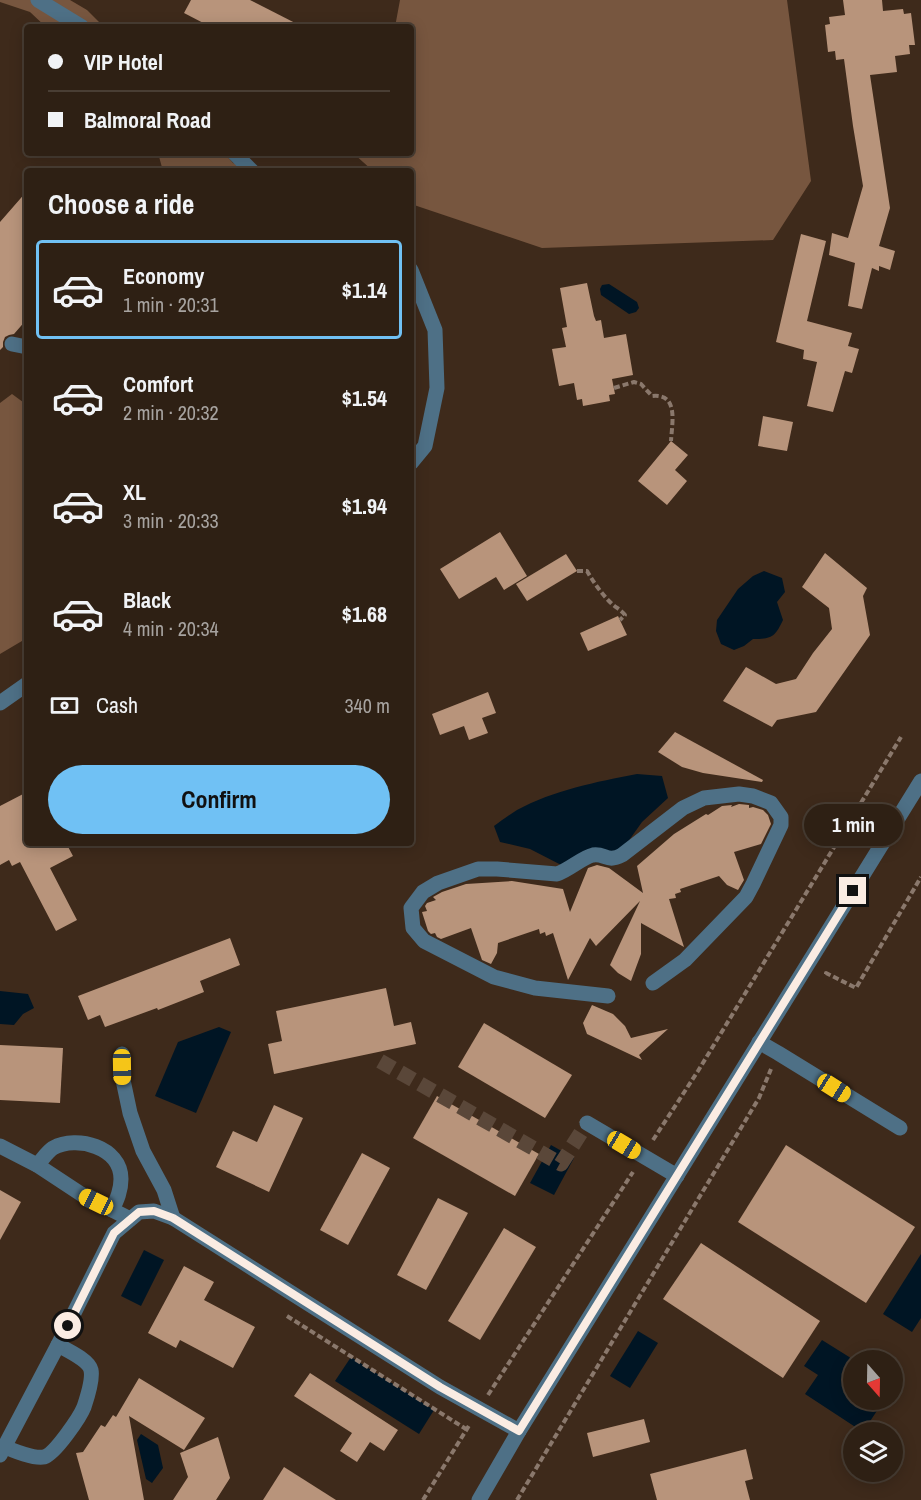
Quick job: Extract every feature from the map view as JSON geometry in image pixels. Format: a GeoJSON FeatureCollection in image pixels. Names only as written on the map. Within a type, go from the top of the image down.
{"type":"FeatureCollection","features":[{"type":"Feature","properties":{"kind":"street"},"geometry":{"type":"LineString","coordinates":[[38,0],[77,24]]}},
{"type":"Feature","properties":{"kind":"street"},"geometry":{"type":"LineString","coordinates":[[237,156],[249,168]]}},
{"type":"Feature","properties":{"kind":"street"},"geometry":{"type":"LineString","coordinates":[[414,278],[435,330],[437,388],[424,446],[414,459]]}},
{"type":"Feature","properties":{"kind":"street"},"geometry":{"type":"LineString","coordinates":[[0,703],[24,686]]}},
{"type":"Feature","properties":{"kind":"street"},"geometry":{"type":"LineString","coordinates":[[479,1500],[519,1431],[921,781]]}},
{"type":"Feature","properties":{"kind":"street"},"geometry":{"type":"LineString","coordinates":[[608,996],[535,988],[494,977],[424,941],[413,928],[411,908],[423,892],[438,883],[478,870],[497,868],[557,874],[593,855],[614,859],[683,808],[704,798],[739,794],[771,802],[781,817],[781,825],[746,897],[685,960],[653,983]]}},
{"type":"Feature","properties":{"kind":"street"},"geometry":{"type":"LineString","coordinates":[[759,1042],[900,1128]]}},
{"type":"Feature","properties":{"kind":"street"},"geometry":{"type":"LineString","coordinates":[[122,1054],[123,1080],[130,1113],[143,1151],[164,1190],[173,1218]]}},
{"type":"Feature","properties":{"kind":"street"},"geometry":{"type":"LineString","coordinates":[[587,1123],[677,1176]]}},
{"type":"Feature","properties":{"kind":"street"},"geometry":{"type":"LineString","coordinates":[[37,1165],[51,1149],[66,1143],[86,1143],[104,1150],[115,1160],[122,1177],[120,1194],[112,1210]]}},
{"type":"Feature","properties":{"kind":"street"},"geometry":{"type":"LineString","coordinates":[[0,1146],[37,1165],[81,1194],[130,1219]]}},
{"type":"Feature","properties":{"kind":"street"},"geometry":{"type":"LineString","coordinates":[[58,1345],[86,1363],[91,1370],[84,1408],[52,1453],[43,1458],[2,1451],[114,1233],[139,1212],[154,1211],[173,1218],[440,1387],[519,1431]]}},
{"type":"Feature","properties":{"kind":"path"},"geometry":{"type":"LineString","coordinates":[[614,388],[634,382],[641,384],[651,396],[666,399],[673,411],[671,441]]}},
{"type":"Feature","properties":{"kind":"path"},"geometry":{"type":"LineString","coordinates":[[577,571],[587,572],[594,584],[613,605],[621,610],[625,615],[620,620]]}},
{"type":"Feature","properties":{"kind":"path"},"geometry":{"type":"LineString","coordinates":[[423,1500],[479,1408],[698,1071],[901,738]]}},
{"type":"Feature","properties":{"kind":"path"},"geometry":{"type":"LineString","coordinates":[[820,983],[826,973],[856,988],[921,877]]}},
{"type":"Feature","properties":{"kind":"path"},"geometry":{"type":"LineString","coordinates":[[517,1500],[759,1098],[778,1053]]}},
{"type":"Feature","properties":{"kind":"path"},"geometry":{"type":"LineString","coordinates":[[279,1310],[466,1430]]}},
{"type":"Feature","properties":{"kind":"shaded area"},"geometry":{"type":"Polygon","coordinates":[[[0,0],[70,0],[87,10],[101,24],[43,24],[30,12],[0,2],[0,0]]]}},
{"type":"Feature","properties":{"kind":"shaded area"},"geometry":{"type":"Polygon","coordinates":[[[400,0],[787,0],[811,181],[773,240],[542,248],[414,205],[414,168],[370,168],[356,156],[414,156],[414,24],[396,24],[400,0]]]}},
{"type":"Feature","properties":{"kind":"shaded area"},"geometry":{"type":"Polygon","coordinates":[[[159,156],[227,156],[233,163],[246,168],[162,168],[159,156]]]}},
{"type":"Feature","properties":{"kind":"shaded area"},"geometry":{"type":"Polygon","coordinates":[[[12,394],[24,403],[24,640],[0,654],[0,403],[12,394]]]}},
{"type":"Feature","properties":{"kind":"water"},"geometry":{"type":"Polygon","coordinates":[[[609,284],[637,302],[639,308],[636,312],[629,314],[601,295],[602,285],[609,284]]]}},
{"type":"Feature","properties":{"kind":"water"},"geometry":{"type":"Polygon","coordinates":[[[764,571],[782,578],[785,592],[777,602],[783,620],[778,630],[772,636],[753,639],[734,650],[721,644],[716,631],[717,620],[738,589],[753,576],[764,571]]]}},
{"type":"Feature","properties":{"kind":"water"},"geometry":{"type":"Polygon","coordinates":[[[637,774],[662,776],[668,798],[642,822],[620,853],[567,868],[530,849],[500,842],[494,826],[531,803],[560,792],[637,774]]]}},
{"type":"Feature","properties":{"kind":"water"},"geometry":{"type":"Polygon","coordinates":[[[0,991],[28,994],[34,1008],[23,1014],[14,1025],[0,1024],[0,991]]]}},
{"type":"Feature","properties":{"kind":"water"},"geometry":{"type":"Polygon","coordinates":[[[219,1027],[231,1032],[196,1113],[155,1096],[178,1042],[219,1027]]]}},
{"type":"Feature","properties":{"kind":"water"},"geometry":{"type":"Polygon","coordinates":[[[551,1145],[574,1158],[554,1195],[530,1183],[551,1145]]]}},
{"type":"Feature","properties":{"kind":"water"},"geometry":{"type":"Polygon","coordinates":[[[144,1250],[164,1260],[141,1306],[121,1296],[144,1250]]]}},
{"type":"Feature","properties":{"kind":"water"},"geometry":{"type":"Polygon","coordinates":[[[921,1254],[921,1318],[912,1332],[883,1314],[921,1254]]]}},
{"type":"Feature","properties":{"kind":"water"},"geometry":{"type":"Polygon","coordinates":[[[638,1331],[658,1343],[630,1388],[610,1376],[638,1331]]]}},
{"type":"Feature","properties":{"kind":"water"},"geometry":{"type":"Polygon","coordinates":[[[822,1340],[843,1353],[843,1410],[877,1410],[870,1422],[848,1422],[805,1394],[818,1375],[804,1366],[822,1340]]]}},
{"type":"Feature","properties":{"kind":"water"},"geometry":{"type":"Polygon","coordinates":[[[351,1357],[434,1410],[419,1434],[335,1381],[351,1357]]]}},
{"type":"Feature","properties":{"kind":"water"},"geometry":{"type":"Polygon","coordinates":[[[141,1434],[158,1445],[163,1468],[152,1483],[146,1479],[137,1440],[141,1434]]]}},
{"type":"Feature","properties":{"kind":"building"},"geometry":{"type":"Polygon","coordinates":[[[191,0],[250,0],[297,24],[205,24],[184,13],[191,0]]]}},
{"type":"Feature","properties":{"kind":"building"},"geometry":{"type":"Polygon","coordinates":[[[843,0],[882,0],[883,11],[903,9],[904,14],[911,13],[915,45],[909,45],[910,54],[895,56],[897,72],[870,75],[890,208],[879,246],[895,251],[890,270],[879,266],[879,271],[872,268],[862,309],[848,306],[855,263],[829,255],[832,233],[848,238],[863,186],[844,59],[836,60],[835,51],[828,52],[825,25],[830,24],[829,17],[845,15],[843,0]]]}},
{"type":"Feature","properties":{"kind":"building"},"geometry":{"type":"Polygon","coordinates":[[[24,194],[24,322],[14,334],[5,337],[0,350],[0,222],[24,194]]]}},
{"type":"Feature","properties":{"kind":"building"},"geometry":{"type":"Polygon","coordinates":[[[801,234],[826,241],[807,321],[852,333],[848,346],[859,349],[852,373],[845,371],[833,412],[807,406],[817,362],[803,359],[804,350],[776,342],[801,234]]]}},
{"type":"Feature","properties":{"kind":"building"},"geometry":{"type":"Polygon","coordinates":[[[587,283],[594,316],[596,321],[601,320],[604,338],[626,334],[633,375],[612,379],[615,394],[609,395],[610,401],[583,406],[582,399],[577,400],[574,383],[559,386],[552,349],[566,347],[562,328],[567,327],[560,288],[587,283]]]}},
{"type":"Feature","properties":{"kind":"building"},"geometry":{"type":"Polygon","coordinates":[[[763,416],[793,422],[787,451],[758,446],[763,416]]]}},
{"type":"Feature","properties":{"kind":"building"},"geometry":{"type":"Polygon","coordinates":[[[671,441],[688,455],[675,470],[687,481],[667,505],[638,481],[671,441]]]}},
{"type":"Feature","properties":{"kind":"building"},"geometry":{"type":"Polygon","coordinates":[[[500,532],[527,576],[504,590],[496,577],[459,599],[440,569],[500,532]]]}},
{"type":"Feature","properties":{"kind":"building"},"geometry":{"type":"Polygon","coordinates":[[[825,553],[867,588],[863,596],[870,635],[816,712],[777,720],[772,727],[723,701],[746,667],[776,684],[796,679],[832,629],[829,608],[802,587],[825,553]]]}},
{"type":"Feature","properties":{"kind":"building"},"geometry":{"type":"Polygon","coordinates":[[[566,554],[577,571],[527,601],[516,584],[566,554]]]}},
{"type":"Feature","properties":{"kind":"building"},"geometry":{"type":"Polygon","coordinates":[[[618,616],[627,635],[588,651],[580,633],[618,616]]]}},
{"type":"Feature","properties":{"kind":"building"},"geometry":{"type":"Polygon","coordinates":[[[488,692],[496,713],[482,718],[488,733],[469,740],[464,726],[440,735],[432,714],[488,692]]]}},
{"type":"Feature","properties":{"kind":"building"},"geometry":{"type":"Polygon","coordinates":[[[675,732],[763,780],[762,782],[703,773],[682,767],[658,752],[675,732]]]}},
{"type":"Feature","properties":{"kind":"building"},"geometry":{"type":"Polygon","coordinates":[[[24,794],[24,846],[68,846],[73,856],[50,868],[77,920],[56,931],[20,862],[12,866],[9,860],[0,865],[0,806],[24,794]]]}},
{"type":"Feature","properties":{"kind":"building"},"geometry":{"type":"Polygon","coordinates":[[[739,804],[763,810],[768,815],[771,824],[761,844],[734,852],[744,880],[738,890],[727,885],[719,876],[680,889],[681,892],[675,894],[676,898],[669,899],[684,947],[641,923],[641,954],[631,981],[610,965],[640,901],[596,946],[590,938],[568,980],[553,933],[546,936],[545,932],[540,934],[539,929],[498,943],[497,953],[491,964],[482,960],[471,928],[441,939],[435,933],[431,934],[428,931],[422,912],[427,911],[425,906],[427,903],[436,900],[433,897],[442,892],[466,884],[512,881],[563,889],[570,912],[588,868],[597,865],[609,868],[643,893],[637,866],[674,834],[706,814],[722,806],[732,805],[731,807],[739,804]]]}},
{"type":"Feature","properties":{"kind":"building"},"geometry":{"type":"Polygon","coordinates":[[[230,938],[240,965],[200,981],[204,992],[105,1027],[100,1015],[88,1020],[78,996],[230,938]]]}},
{"type":"Feature","properties":{"kind":"building"},"geometry":{"type":"Polygon","coordinates":[[[386,988],[394,1026],[411,1022],[416,1044],[274,1074],[268,1044],[282,1041],[276,1011],[386,988]]]}},
{"type":"Feature","properties":{"kind":"building"},"geometry":{"type":"Polygon","coordinates":[[[592,1005],[613,1014],[625,1026],[631,1038],[668,1029],[639,1055],[642,1060],[587,1034],[583,1023],[592,1005]]]}},
{"type":"Feature","properties":{"kind":"building"},"geometry":{"type":"Polygon","coordinates":[[[484,1023],[572,1075],[545,1118],[458,1067],[484,1023]]]}},
{"type":"Feature","properties":{"kind":"building"},"geometry":{"type":"Polygon","coordinates":[[[0,1045],[63,1048],[60,1103],[0,1100],[0,1045]]]}},
{"type":"Feature","properties":{"kind":"building"},"geometry":{"type":"Polygon","coordinates":[[[437,1096],[539,1154],[515,1196],[413,1138],[437,1096]]]}},
{"type":"Feature","properties":{"kind":"building"},"geometry":{"type":"Polygon","coordinates":[[[274,1105],[303,1118],[269,1192],[216,1167],[233,1131],[257,1142],[274,1105]]]}},
{"type":"Feature","properties":{"kind":"building"},"geometry":{"type":"Polygon","coordinates":[[[786,1145],[915,1227],[866,1303],[738,1222],[786,1145]]]}},
{"type":"Feature","properties":{"kind":"building"},"geometry":{"type":"Polygon","coordinates":[[[362,1153],[390,1168],[348,1245],[320,1230],[362,1153]]]}},
{"type":"Feature","properties":{"kind":"building"},"geometry":{"type":"Polygon","coordinates":[[[0,1190],[21,1202],[0,1240],[0,1190]]]}},
{"type":"Feature","properties":{"kind":"building"},"geometry":{"type":"Polygon","coordinates":[[[438,1198],[468,1213],[426,1290],[397,1275],[438,1198]]]}},
{"type":"Feature","properties":{"kind":"building"},"geometry":{"type":"Polygon","coordinates":[[[504,1228],[536,1247],[480,1340],[448,1321],[504,1228]]]}},
{"type":"Feature","properties":{"kind":"building"},"geometry":{"type":"Polygon","coordinates":[[[701,1243],[820,1321],[783,1378],[663,1299],[701,1243]]]}},
{"type":"Feature","properties":{"kind":"building"},"geometry":{"type":"Polygon","coordinates":[[[184,1266],[214,1282],[204,1300],[255,1327],[233,1368],[180,1340],[176,1348],[148,1333],[184,1266]]]}},
{"type":"Feature","properties":{"kind":"building"},"geometry":{"type":"Polygon","coordinates":[[[310,1373],[398,1430],[384,1451],[370,1442],[357,1462],[340,1451],[352,1433],[294,1396],[310,1373]]]}},
{"type":"Feature","properties":{"kind":"building"},"geometry":{"type":"Polygon","coordinates":[[[139,1378],[205,1418],[184,1450],[129,1416],[144,1500],[89,1500],[76,1453],[83,1452],[101,1425],[105,1427],[113,1415],[116,1417],[139,1378]]]}},
{"type":"Feature","properties":{"kind":"building"},"geometry":{"type":"Polygon","coordinates":[[[644,1419],[650,1442],[593,1457],[587,1433],[644,1419]]]}},
{"type":"Feature","properties":{"kind":"building"},"geometry":{"type":"Polygon","coordinates":[[[218,1437],[230,1478],[216,1500],[173,1500],[188,1477],[180,1453],[218,1437]]]}},
{"type":"Feature","properties":{"kind":"building"},"geometry":{"type":"Polygon","coordinates":[[[746,1449],[753,1479],[745,1481],[750,1500],[657,1500],[650,1474],[746,1449]]]}},
{"type":"Feature","properties":{"kind":"building"},"geometry":{"type":"Polygon","coordinates":[[[284,1467],[336,1500],[263,1500],[284,1467]]]}},
{"type":"Feature","properties":{"kind":"tunnel"},"geometry":{"type":"LineString","coordinates":[[380,1061],[561,1164],[587,1123]]}},
{"type":"Feature","properties":{"kind":"route"},"geometry":{"type":"LineString","coordinates":[[68,1326],[114,1233],[139,1212],[154,1211],[173,1218],[440,1387],[519,1431],[853,891]]}}]}
